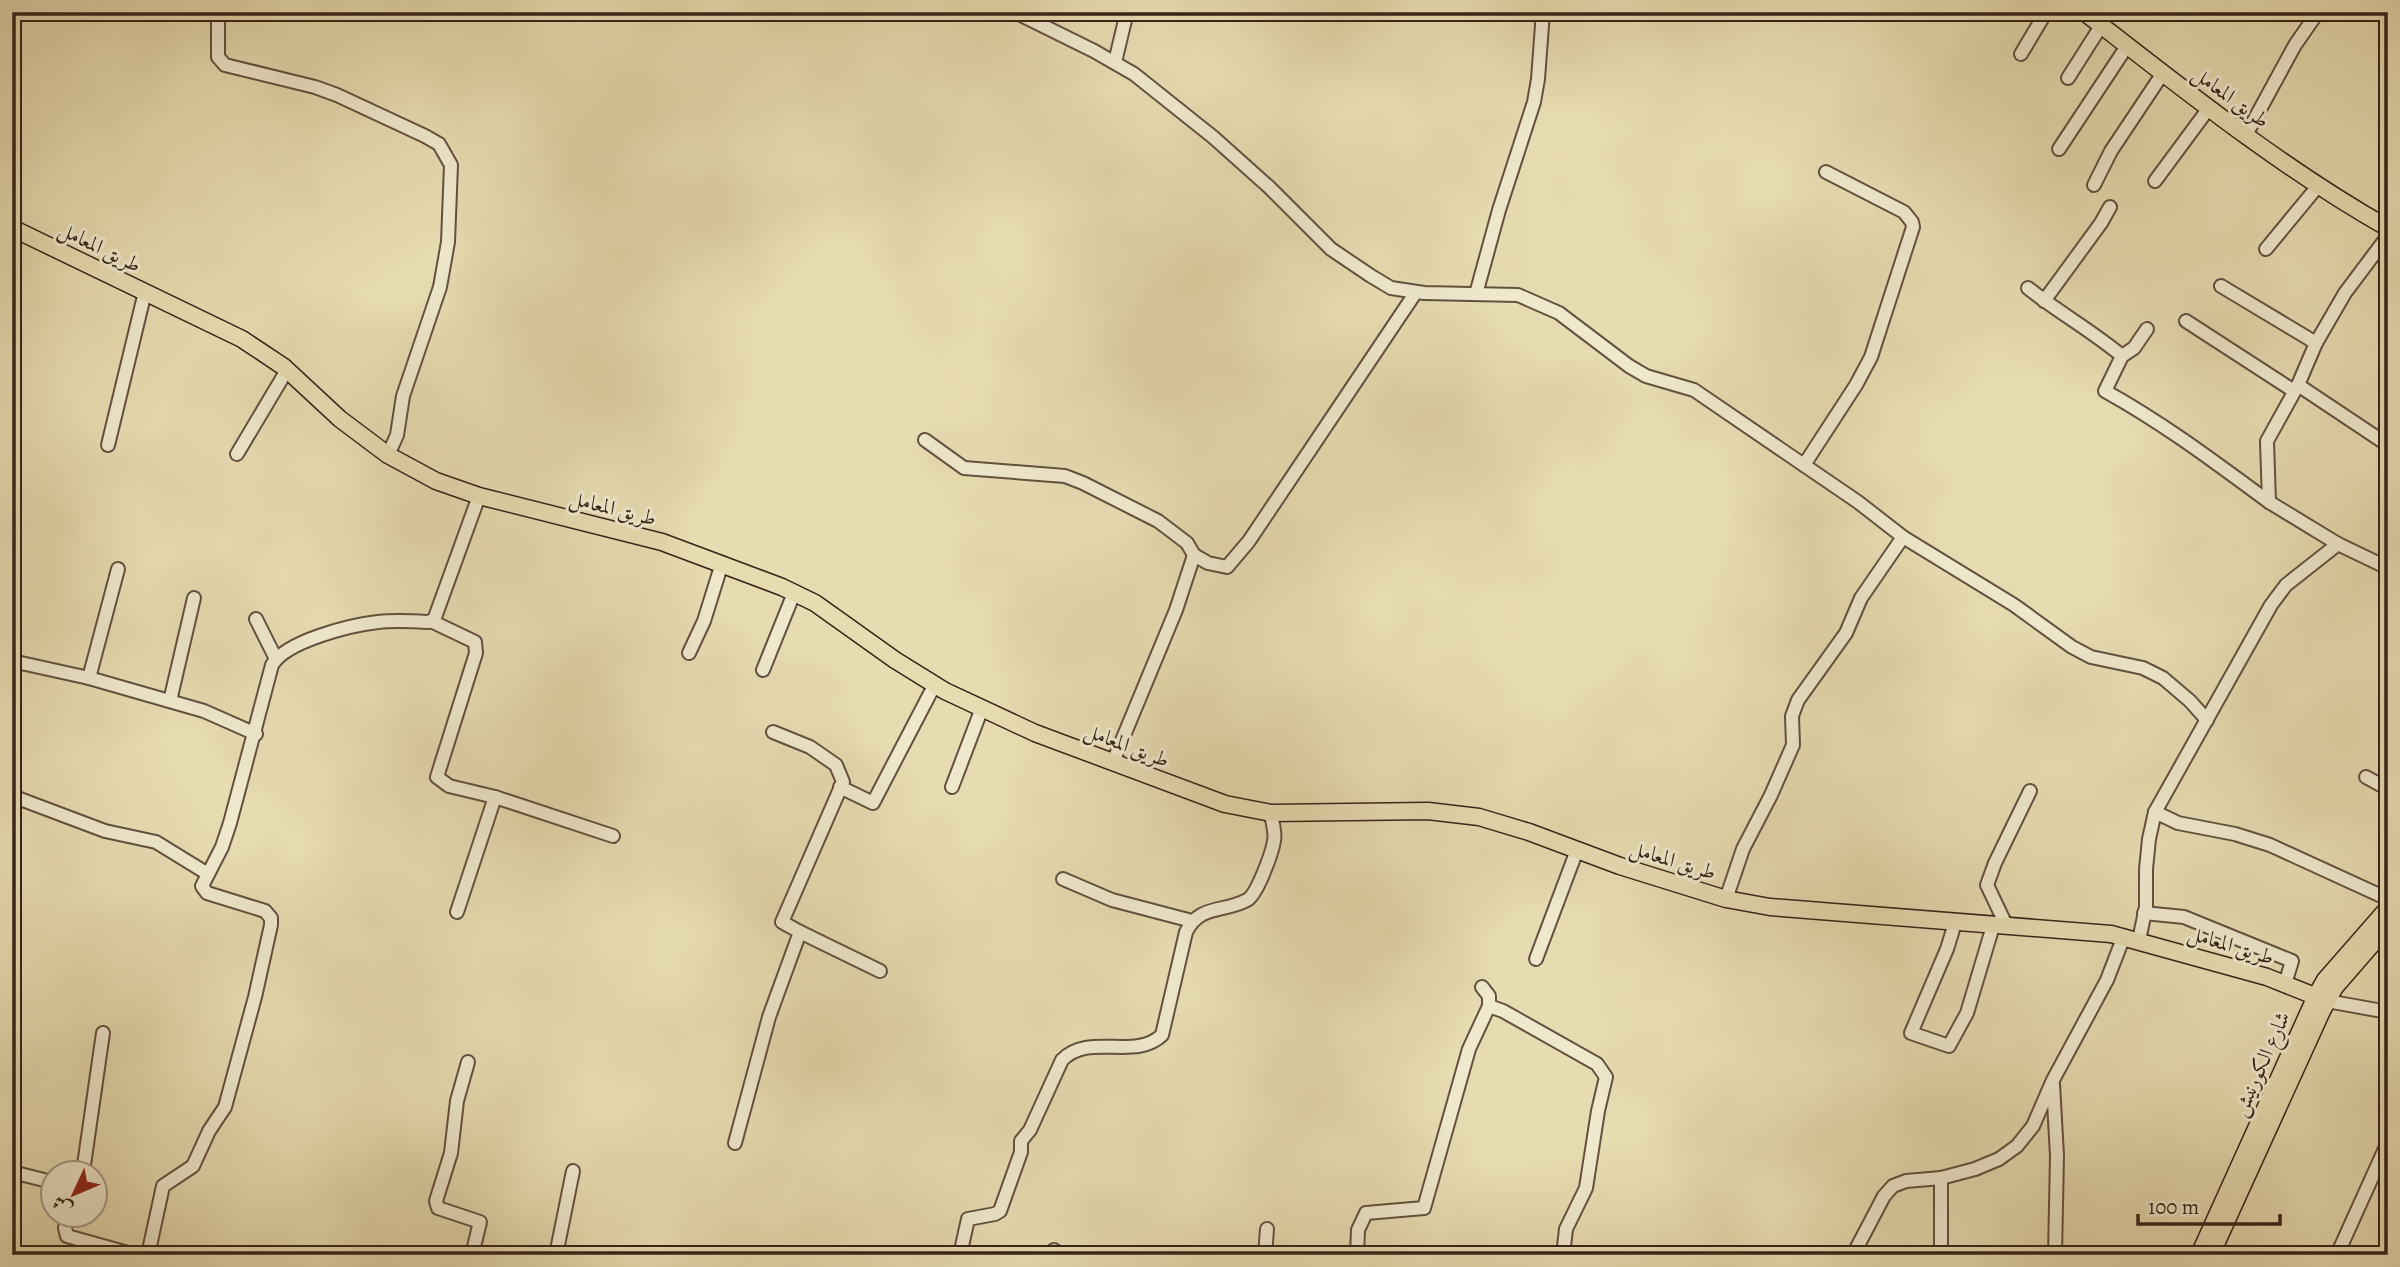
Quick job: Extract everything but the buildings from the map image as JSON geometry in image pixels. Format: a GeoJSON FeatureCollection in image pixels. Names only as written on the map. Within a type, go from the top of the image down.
{"type":"FeatureCollection","features":[{"type":"Feature","properties":{"kind":"main road","name":"طريق المعامل"},"geometry":{"type":"LineString","coordinates":[[2084,12],[2208,108],[2387,234]]}},
{"type":"Feature","properties":{"kind":"main road","name":"طريق المعامل"},"geometry":{"type":"LineString","coordinates":[[12,228],[242,339],[287,370],[340,419],[388,455],[436,481],[479,496],[662,542],[722,563],[815,603],[895,660],[982,708],[1035,733],[1225,804],[1271,813],[1428,811],[1479,817],[1726,899],[1770,907],[2131,938],[2285,984],[2321,999]]}},
{"type":"Feature","properties":{"kind":"main road","name":"شارع الكورنيش"},"geometry":{"type":"LineString","coordinates":[[2211,1255],[2321,999],[2325,980],[2388,908]]}},
{"type":"Feature","properties":{"kind":"main road","name":"شارع الكورنيش"},"geometry":{"type":"LineString","coordinates":[[2199,1255],[2321,999],[2388,926]]}},
{"type":"Feature","properties":{"kind":"street"},"geometry":{"type":"LineString","coordinates":[[218,12],[218,57],[225,65],[337,94],[425,136],[439,145],[451,165],[448,242],[440,287],[403,396],[397,435],[388,455]]}},
{"type":"Feature","properties":{"kind":"street"},"geometry":{"type":"LineString","coordinates":[[1015,12],[1115,62],[1133,74],[1210,134],[1269,187],[1331,250],[1391,288],[1416,292],[1518,295],[1559,313],[1646,376],[1694,390],[1903,537],[2014,606],[2072,647],[2091,657],[2143,668],[2163,678],[2207,720]]}},
{"type":"Feature","properties":{"kind":"street"},"geometry":{"type":"LineString","coordinates":[[1115,62],[1127,12]]}},
{"type":"Feature","properties":{"kind":"street"},"geometry":{"type":"LineString","coordinates":[[1476,295],[1499,210],[1534,102],[1543,12]]}},
{"type":"Feature","properties":{"kind":"street"},"geometry":{"type":"LineString","coordinates":[[2021,54],[2046,12]]}},
{"type":"Feature","properties":{"kind":"street"},"geometry":{"type":"LineString","coordinates":[[2246,135],[2295,45],[2318,12]]}},
{"type":"Feature","properties":{"kind":"street"},"geometry":{"type":"LineString","coordinates":[[2068,78],[2101,26]]}},
{"type":"Feature","properties":{"kind":"street"},"geometry":{"type":"LineString","coordinates":[[2059,149],[2127,46]]}},
{"type":"Feature","properties":{"kind":"street"},"geometry":{"type":"LineString","coordinates":[[2094,185],[2111,151],[2163,73]]}},
{"type":"Feature","properties":{"kind":"street"},"geometry":{"type":"LineString","coordinates":[[2155,181],[2208,108]]}},
{"type":"Feature","properties":{"kind":"street"},"geometry":{"type":"LineString","coordinates":[[1804,465],[1871,357],[1913,227],[1904,212],[1826,172]]}},
{"type":"Feature","properties":{"kind":"street"},"geometry":{"type":"LineString","coordinates":[[2266,249],[2318,186]]}},
{"type":"Feature","properties":{"kind":"street"},"geometry":{"type":"LineString","coordinates":[[2044,301],[2110,207]]}},
{"type":"Feature","properties":{"kind":"street"},"geometry":{"type":"LineString","coordinates":[[2269,502],[2267,441],[2296,388],[2316,343],[2345,293],[2387,234]]}},
{"type":"Feature","properties":{"kind":"street"},"geometry":{"type":"LineString","coordinates":[[2221,286],[2316,343]]}},
{"type":"Feature","properties":{"kind":"street"},"geometry":{"type":"LineString","coordinates":[[2028,288],[2122,356]]}},
{"type":"Feature","properties":{"kind":"street"},"geometry":{"type":"LineString","coordinates":[[108,445],[145,292]]}},
{"type":"Feature","properties":{"kind":"street"},"geometry":{"type":"LineString","coordinates":[[925,440],[964,468],[1065,475],[1158,521],[1187,543],[1194,555],[1208,563],[1227,567],[1249,541],[1416,292]]}},
{"type":"Feature","properties":{"kind":"street"},"geometry":{"type":"LineString","coordinates":[[2186,321],[2388,446]]}},
{"type":"Feature","properties":{"kind":"street"},"geometry":{"type":"LineString","coordinates":[[2147,329],[2134,348],[2122,356],[2105,391],[2211,459],[2269,502],[2338,544],[2388,568]]}},
{"type":"Feature","properties":{"kind":"street"},"geometry":{"type":"LineString","coordinates":[[237,454],[287,370]]}},
{"type":"Feature","properties":{"kind":"street"},"geometry":{"type":"LineString","coordinates":[[431,621],[437,614],[479,496]]}},
{"type":"Feature","properties":{"kind":"street"},"geometry":{"type":"LineString","coordinates":[[1726,899],[1743,849],[1772,795],[1793,745],[1792,716],[1798,700],[1846,633],[1861,598],[1903,537]]}},
{"type":"Feature","properties":{"kind":"street"},"geometry":{"type":"LineString","coordinates":[[1853,1255],[1884,1196],[1893,1186],[1906,1181],[1941,1178],[1999,1159],[2017,1146],[2033,1126],[2053,1080],[2144,913],[2146,869],[2155,812],[2259,621],[2286,585],[2338,544]]}},
{"type":"Feature","properties":{"kind":"street"},"geometry":{"type":"LineString","coordinates":[[1113,762],[1177,610],[1194,555]]}},
{"type":"Feature","properties":{"kind":"street"},"geometry":{"type":"LineString","coordinates":[[688,653],[704,621],[722,563]]}},
{"type":"Feature","properties":{"kind":"street"},"geometry":{"type":"LineString","coordinates":[[89,678],[118,569]]}},
{"type":"Feature","properties":{"kind":"street"},"geometry":{"type":"LineString","coordinates":[[763,670],[794,593]]}},
{"type":"Feature","properties":{"kind":"street"},"geometry":{"type":"LineString","coordinates":[[170,701],[194,598]]}},
{"type":"Feature","properties":{"kind":"street"},"geometry":{"type":"LineString","coordinates":[[256,619],[276,659]]}},
{"type":"Feature","properties":{"kind":"street"},"geometry":{"type":"LineString","coordinates":[[148,1255],[163,1186],[193,1166],[209,1130],[229,1098],[272,922],[265,911],[207,894],[202,886],[222,847],[230,823],[256,734],[271,669],[276,659],[307,642],[360,625],[394,621],[431,621],[475,642],[476,653],[437,777],[449,786],[495,797],[613,836]]}},
{"type":"Feature","properties":{"kind":"street"},"geometry":{"type":"LineString","coordinates":[[12,661],[89,678],[204,711],[256,734]]}},
{"type":"Feature","properties":{"kind":"street"},"geometry":{"type":"LineString","coordinates":[[840,787],[873,803],[935,684]]}},
{"type":"Feature","properties":{"kind":"street"},"geometry":{"type":"LineString","coordinates":[[952,787],[982,708]]}},
{"type":"Feature","properties":{"kind":"street"},"geometry":{"type":"LineString","coordinates":[[773,732],[810,747],[836,765],[842,782],[782,922],[880,971]]}},
{"type":"Feature","properties":{"kind":"street"},"geometry":{"type":"LineString","coordinates":[[2367,777],[2388,789]]}},
{"type":"Feature","properties":{"kind":"street"},"geometry":{"type":"LineString","coordinates":[[1955,923],[1947,949],[1911,1033],[1949,1046],[1967,1013],[2000,926],[1987,885],[2030,791]]}},
{"type":"Feature","properties":{"kind":"street"},"geometry":{"type":"LineString","coordinates":[[12,796],[105,831],[156,842],[208,874]]}},
{"type":"Feature","properties":{"kind":"street"},"geometry":{"type":"LineString","coordinates":[[457,912],[495,797]]}},
{"type":"Feature","properties":{"kind":"street"},"geometry":{"type":"LineString","coordinates":[[2155,812],[2178,823],[2235,834],[2270,845],[2388,899]]}},
{"type":"Feature","properties":{"kind":"street"},"geometry":{"type":"LineString","coordinates":[[960,1255],[968,1219],[1000,1211],[1021,1152],[1021,1141],[1030,1130],[1062,1060],[1070,1051],[1084,1047],[1142,1046],[1155,1042],[1162,1035],[1186,932],[1199,914],[1245,902],[1255,894],[1275,839],[1271,813]]}},
{"type":"Feature","properties":{"kind":"street"},"geometry":{"type":"LineString","coordinates":[[1536,959],[1577,850]]}},
{"type":"Feature","properties":{"kind":"street"},"geometry":{"type":"LineString","coordinates":[[1063,879],[1112,900],[1192,921]]}},
{"type":"Feature","properties":{"kind":"street"},"geometry":{"type":"LineString","coordinates":[[2144,913],[2184,917],[2292,961],[2285,984]]}},
{"type":"Feature","properties":{"kind":"street"},"geometry":{"type":"LineString","coordinates":[[735,1143],[769,1017],[800,932]]}},
{"type":"Feature","properties":{"kind":"street"},"geometry":{"type":"LineString","coordinates":[[1357,1255],[1358,1230],[1366,1213],[1424,1208],[1469,1049],[1489,1006],[1489,996],[1482,987]]}},
{"type":"Feature","properties":{"kind":"street"},"geometry":{"type":"LineString","coordinates":[[2321,999],[2388,1012]]}},
{"type":"Feature","properties":{"kind":"street"},"geometry":{"type":"LineString","coordinates":[[1489,1006],[1503,1011],[1597,1064],[1606,1077],[1586,1188],[1566,1229],[1563,1255]]}},
{"type":"Feature","properties":{"kind":"street"},"geometry":{"type":"LineString","coordinates":[[85,1158],[103,1033]]}},
{"type":"Feature","properties":{"kind":"street"},"geometry":{"type":"LineString","coordinates":[[468,1062],[457,1101],[451,1153],[436,1201],[438,1208],[480,1222],[472,1255]]}},
{"type":"Feature","properties":{"kind":"street"},"geometry":{"type":"LineString","coordinates":[[2053,1080],[2057,1156],[2055,1255]]}},
{"type":"Feature","properties":{"kind":"street"},"geometry":{"type":"LineString","coordinates":[[2337,1255],[2388,1142]]}},
{"type":"Feature","properties":{"kind":"street"},"geometry":{"type":"LineString","coordinates":[[556,1255],[573,1171]]}},
{"type":"Feature","properties":{"kind":"street"},"geometry":{"type":"LineString","coordinates":[[12,1172],[38,1178]]}},
{"type":"Feature","properties":{"kind":"street"},"geometry":{"type":"LineString","coordinates":[[1941,1178],[1941,1255]]}},
{"type":"Feature","properties":{"kind":"street"},"geometry":{"type":"LineString","coordinates":[[65,1228],[67,1236],[135,1255]]}},
{"type":"Feature","properties":{"kind":"street"},"geometry":{"type":"LineString","coordinates":[[1265,1255],[1268,1229]]}}]}
